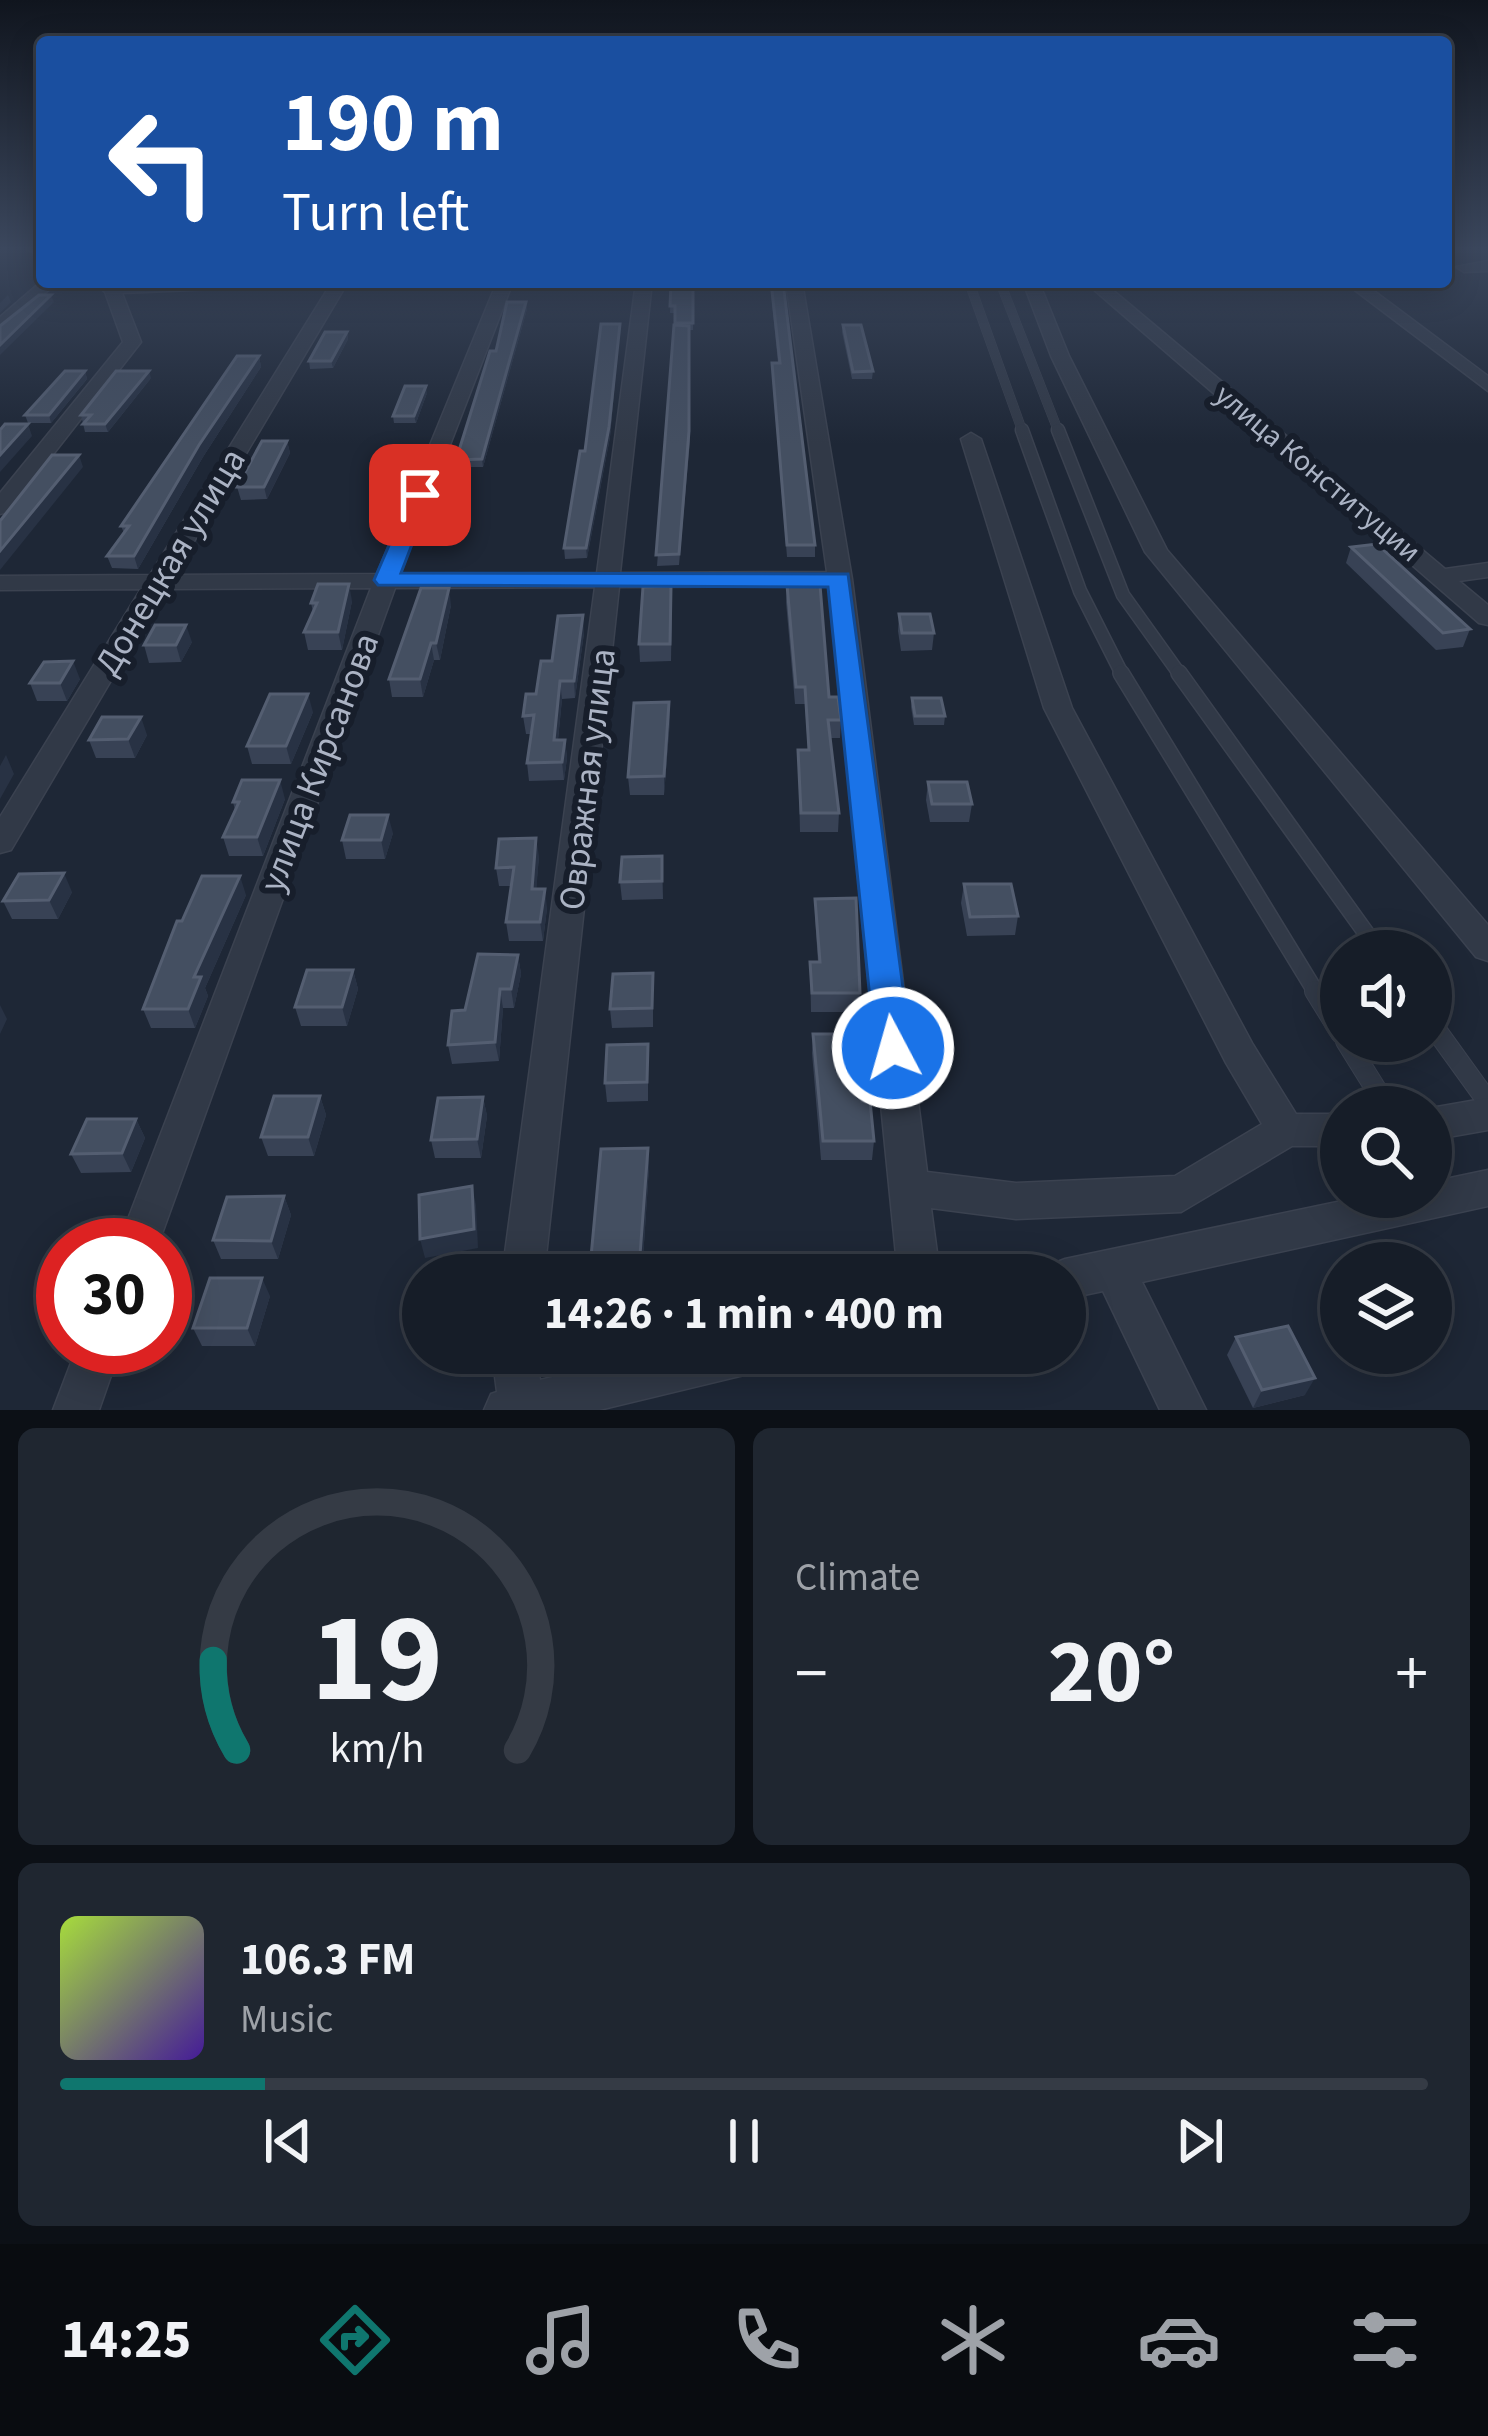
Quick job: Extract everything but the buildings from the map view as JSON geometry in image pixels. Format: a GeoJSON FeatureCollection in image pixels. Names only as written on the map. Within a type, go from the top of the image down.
{"type":"FeatureCollection","features":[{"type":"Feature","properties":{"kind":"street"},"geometry":{"type":"LineString","coordinates":[[0,507],[133,342],[119,313]]}},
{"type":"Feature","properties":{"kind":"street","name":"Донецкая улица"},"geometry":{"type":"LineString","coordinates":[[0,842],[321,313]]}},
{"type":"Feature","properties":{"kind":"street","name":"улица Кирсанова"},"geometry":{"type":"LineString","coordinates":[[148,1218],[386,580],[493,313]]}},
{"type":"Feature","properties":{"kind":"street","name":"Овражная улица"},"geometry":{"type":"LineString","coordinates":[[526,1254],[641,313]]}},
{"type":"Feature","properties":{"kind":"street"},"geometry":{"type":"LineString","coordinates":[[799,313],[840,579],[917,1254]]}},
{"type":"Feature","properties":{"kind":"street"},"geometry":{"type":"LineString","coordinates":[[1043,313],[1157,552],[1488,948]]}},
{"type":"Feature","properties":{"kind":"street","name":"улица Конституции"},"geometry":{"type":"LineString","coordinates":[[1129,313],[1488,618]]}},
{"type":"Feature","properties":{"kind":"street"},"geometry":{"type":"LineString","coordinates":[[1393,313],[1488,385]]}},
{"type":"Feature","properties":{"kind":"street"},"geometry":{"type":"LineString","coordinates":[[971,439],[1058,708],[1239,1053],[1286,1130]]}},
{"type":"Feature","properties":{"kind":"street"},"geometry":{"type":"LineString","coordinates":[[1441,577],[1488,570]]}},
{"type":"Feature","properties":{"kind":"street"},"geometry":{"type":"LineString","coordinates":[[0,583],[840,579]]}},
{"type":"Feature","properties":{"kind":"street"},"geometry":{"type":"LineString","coordinates":[[1452,1120],[1488,1114]]}},
{"type":"Feature","properties":{"kind":"street"},"geometry":{"type":"LineString","coordinates":[[909,1188],[1016,1201],[1181,1194],[1286,1130],[1320,1130]]}},
{"type":"Feature","properties":{"kind":"street"},"geometry":{"type":"LineString","coordinates":[[1452,1188],[1488,1188]]}},
{"type":"Feature","properties":{"kind":"street"},"geometry":{"type":"LineString","coordinates":[[1086,1275],[1320,1217]]}},
{"type":"Feature","properties":{"kind":"street"},"geometry":{"type":"LineString","coordinates":[[1114,1269],[1183,1410]]}},
{"type":"Feature","properties":{"kind":"street"},"geometry":{"type":"LineString","coordinates":[[76,1410],[90,1374]]}},
{"type":"Feature","properties":{"kind":"street"},"geometry":{"type":"LineString","coordinates":[[515,1374],[517,1409],[659,1374]]}},
{"type":"Feature","properties":{"kind":"lane"},"geometry":{"type":"LineString","coordinates":[[980,313],[1079,591],[1138,706],[1320,999]]}},
{"type":"Feature","properties":{"kind":"lane"},"geometry":{"type":"LineString","coordinates":[[1012,313],[1123,595],[1364,930]]}},
{"type":"Feature","properties":{"kind":"lane"},"geometry":{"type":"LineString","coordinates":[[1452,1052],[1488,1102]]}},
{"type":"Feature","properties":{"kind":"route"},"geometry":{"type":"LineString","coordinates":[[420,495],[386,580],[840,579],[893,1048]]}}]}
